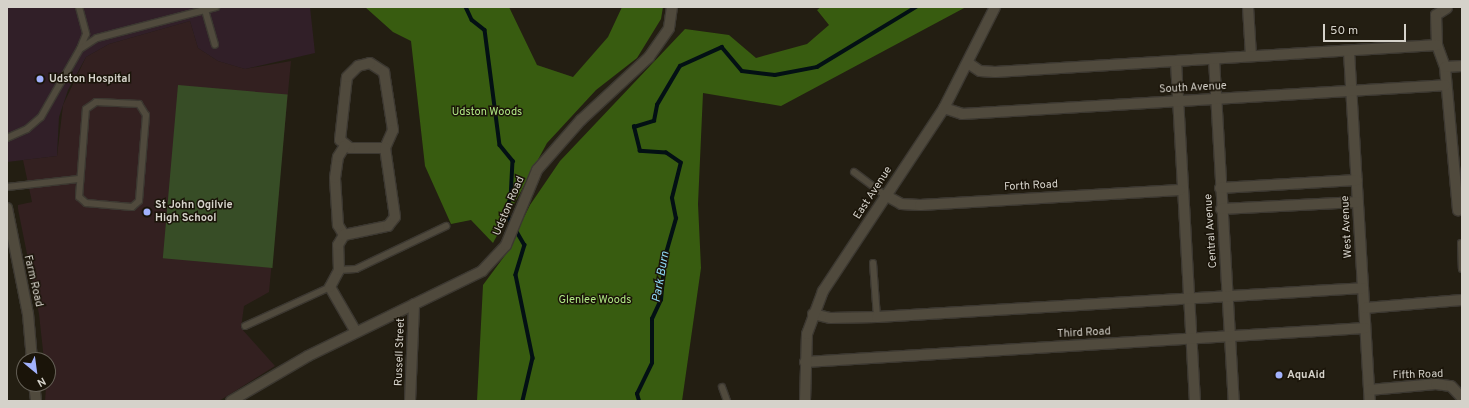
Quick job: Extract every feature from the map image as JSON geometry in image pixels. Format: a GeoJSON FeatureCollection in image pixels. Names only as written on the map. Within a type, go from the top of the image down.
{"type":"FeatureCollection","features":[{"type":"Feature","properties":{"kind":"street","name":"Udston Road"},"geometry":{"type":"LineString","coordinates":[[231,401],[265,379],[356,332],[482,271],[506,245],[537,170],[581,120],[649,58],[669,28],[672,7]]}},
{"type":"Feature","properties":{"kind":"street","name":"East Avenue"},"geometry":{"type":"LineString","coordinates":[[805,401],[804,362],[813,314],[823,291],[885,195],[944,108],[968,63],[994,7]]}},
{"type":"Feature","properties":{"kind":"street"},"geometry":{"type":"LineString","coordinates":[[1248,7],[1251,56]]}},
{"type":"Feature","properties":{"kind":"street"},"geometry":{"type":"LineString","coordinates":[[1447,8],[1436,15],[1437,45],[1445,68],[1445,85],[1458,210]]}},
{"type":"Feature","properties":{"kind":"street"},"geometry":{"type":"LineString","coordinates":[[968,63],[980,70],[994,72],[1176,62],[1251,56],[1349,52],[1437,45]]}},
{"type":"Feature","properties":{"kind":"street","name":"West Avenue"},"geometry":{"type":"LineString","coordinates":[[1349,52],[1370,401]]}},
{"type":"Feature","properties":{"kind":"street","name":"Central Avenue"},"geometry":{"type":"LineString","coordinates":[[1214,59],[1221,210],[1231,336],[1234,401]]}},
{"type":"Feature","properties":{"kind":"street"},"geometry":{"type":"LineString","coordinates":[[1176,62],[1180,190],[1195,401]]}},
{"type":"Feature","properties":{"kind":"street"},"geometry":{"type":"LineString","coordinates":[[356,332],[330,287],[339,270],[338,245],[344,235],[388,226],[395,217],[385,148],[394,118],[384,72],[370,63],[358,66],[347,77],[340,140],[345,146],[385,148]]}},
{"type":"Feature","properties":{"kind":"street"},"geometry":{"type":"LineString","coordinates":[[1445,68],[1462,66]]}},
{"type":"Feature","properties":{"kind":"street","name":"South Avenue"},"geometry":{"type":"LineString","coordinates":[[944,108],[962,114],[1351,89],[1445,85]]}},
{"type":"Feature","properties":{"kind":"street"},"geometry":{"type":"LineString","coordinates":[[344,235],[338,225],[335,178],[338,157],[345,146]]}},
{"type":"Feature","properties":{"kind":"street"},"geometry":{"type":"LineString","coordinates":[[1220,188],[1356,180]]}},
{"type":"Feature","properties":{"kind":"street","name":"Forth Road"},"geometry":{"type":"LineString","coordinates":[[885,195],[901,204],[920,205],[1180,190]]}},
{"type":"Feature","properties":{"kind":"street"},"geometry":{"type":"LineString","coordinates":[[1221,210],[1358,202]]}},
{"type":"Feature","properties":{"kind":"street","name":"Farm Road"},"geometry":{"type":"LineString","coordinates":[[7,208],[28,314],[31,352]]}},
{"type":"Feature","properties":{"kind":"street"},"geometry":{"type":"LineString","coordinates":[[813,314],[830,318],[877,317],[1363,288]]}},
{"type":"Feature","properties":{"kind":"street"},"geometry":{"type":"LineString","coordinates":[[1365,308],[1462,300]]}},
{"type":"Feature","properties":{"kind":"street","name":"Russell Street"},"geometry":{"type":"LineString","coordinates":[[410,401],[414,304]]}},
{"type":"Feature","properties":{"kind":"street","name":"Third Road"},"geometry":{"type":"LineString","coordinates":[[804,362],[1365,328]]}},
{"type":"Feature","properties":{"kind":"street","name":"Fifth Road"},"geometry":{"type":"LineString","coordinates":[[1369,390],[1436,384],[1451,386],[1462,398]]}},
{"type":"Feature","properties":{"kind":"lane"},"geometry":{"type":"LineString","coordinates":[[7,138],[27,129],[41,117],[80,50],[86,34],[79,7]]}},
{"type":"Feature","properties":{"kind":"lane"},"geometry":{"type":"LineString","coordinates":[[80,50],[97,38],[216,7]]}},
{"type":"Feature","properties":{"kind":"lane"},"geometry":{"type":"LineString","coordinates":[[205,10],[215,45]]}},
{"type":"Feature","properties":{"kind":"lane"},"geometry":{"type":"LineString","coordinates":[[96,102],[139,104],[146,115],[139,201],[132,207],[86,203],[79,197],[79,179],[86,109],[96,102]]}},
{"type":"Feature","properties":{"kind":"lane"},"geometry":{"type":"LineString","coordinates":[[854,172],[885,195]]}},
{"type":"Feature","properties":{"kind":"lane"},"geometry":{"type":"LineString","coordinates":[[7,187],[79,179]]}},
{"type":"Feature","properties":{"kind":"lane"},"geometry":{"type":"LineString","coordinates":[[339,270],[356,269],[446,226]]}},
{"type":"Feature","properties":{"kind":"lane"},"geometry":{"type":"LineString","coordinates":[[1461,243],[1462,269]]}},
{"type":"Feature","properties":{"kind":"lane"},"geometry":{"type":"LineString","coordinates":[[873,263],[877,317]]}},
{"type":"Feature","properties":{"kind":"lane"},"geometry":{"type":"LineString","coordinates":[[245,326],[330,287]]}},
{"type":"Feature","properties":{"kind":"lane"},"geometry":{"type":"LineString","coordinates":[[722,387],[727,401]]}},
{"type":"Feature","properties":{"kind":"shaded area","name":"Udston Hospital"},"geometry":{"type":"Polygon","coordinates":[[[7,7],[310,7],[315,53],[245,69],[218,61],[198,48],[190,21],[109,44],[86,57],[68,90],[59,117],[57,156],[7,162],[7,7]]]}},
{"type":"Feature","properties":{"kind":"shaded area","name":"St John Ogilvie High School"},"geometry":{"type":"Polygon","coordinates":[[[190,21],[198,48],[218,61],[245,69],[291,61],[269,292],[244,306],[241,328],[275,366],[219,401],[45,401],[46,392],[56,392],[56,352],[43,352],[39,314],[18,209],[18,205],[32,202],[23,160],[57,156],[63,105],[86,57],[109,44],[190,21]]]}},
{"type":"Feature","properties":{"kind":"green space","name":"Udston Woods"},"geometry":{"type":"Polygon","coordinates":[[[365,7],[509,7],[537,65],[573,77],[608,37],[622,7],[663,7],[661,19],[637,58],[596,90],[547,143],[493,243],[471,220],[451,224],[425,166],[411,41],[393,32],[365,7]]]}},
{"type":"Feature","properties":{"kind":"green space","name":"Glenlee Woods"},"geometry":{"type":"Polygon","coordinates":[[[821,7],[966,7],[781,106],[703,93],[698,204],[701,268],[682,401],[477,401],[483,285],[506,254],[530,205],[560,161],[685,29],[729,35],[756,58],[807,44],[829,25],[817,10],[821,7]]]}},
{"type":"Feature","properties":{"kind":"green space"},"geometry":{"type":"Polygon","coordinates":[[[178,85],[288,95],[272,268],[163,258],[178,85]]]}},
{"type":"Feature","properties":{"kind":"waterway"},"geometry":{"type":"LineString","coordinates":[[466,7],[472,20],[485,30],[500,145],[513,161],[511,199],[505,211],[525,245],[516,275],[533,358],[523,401]]}},
{"type":"Feature","properties":{"kind":"waterway","name":"Park Burn"},"geometry":{"type":"LineString","coordinates":[[639,401],[637,394],[652,363],[652,319],[661,300],[665,257],[676,219],[672,198],[681,163],[666,153],[640,151],[634,127],[654,121],[657,105],[680,66],[722,47],[742,71],[775,75],[817,67],[916,7]]}},
{"type":"Feature","properties":{"kind":"place","name":"Udston Hospital"},"geometry":{"type":"Point","coordinates":[40,79]}},
{"type":"Feature","properties":{"kind":"place","name":"St John Ogilvie High School"},"geometry":{"type":"Point","coordinates":[147,212]}},
{"type":"Feature","properties":{"kind":"place","name":"AquAid"},"geometry":{"type":"Point","coordinates":[1279,375]}}]}
